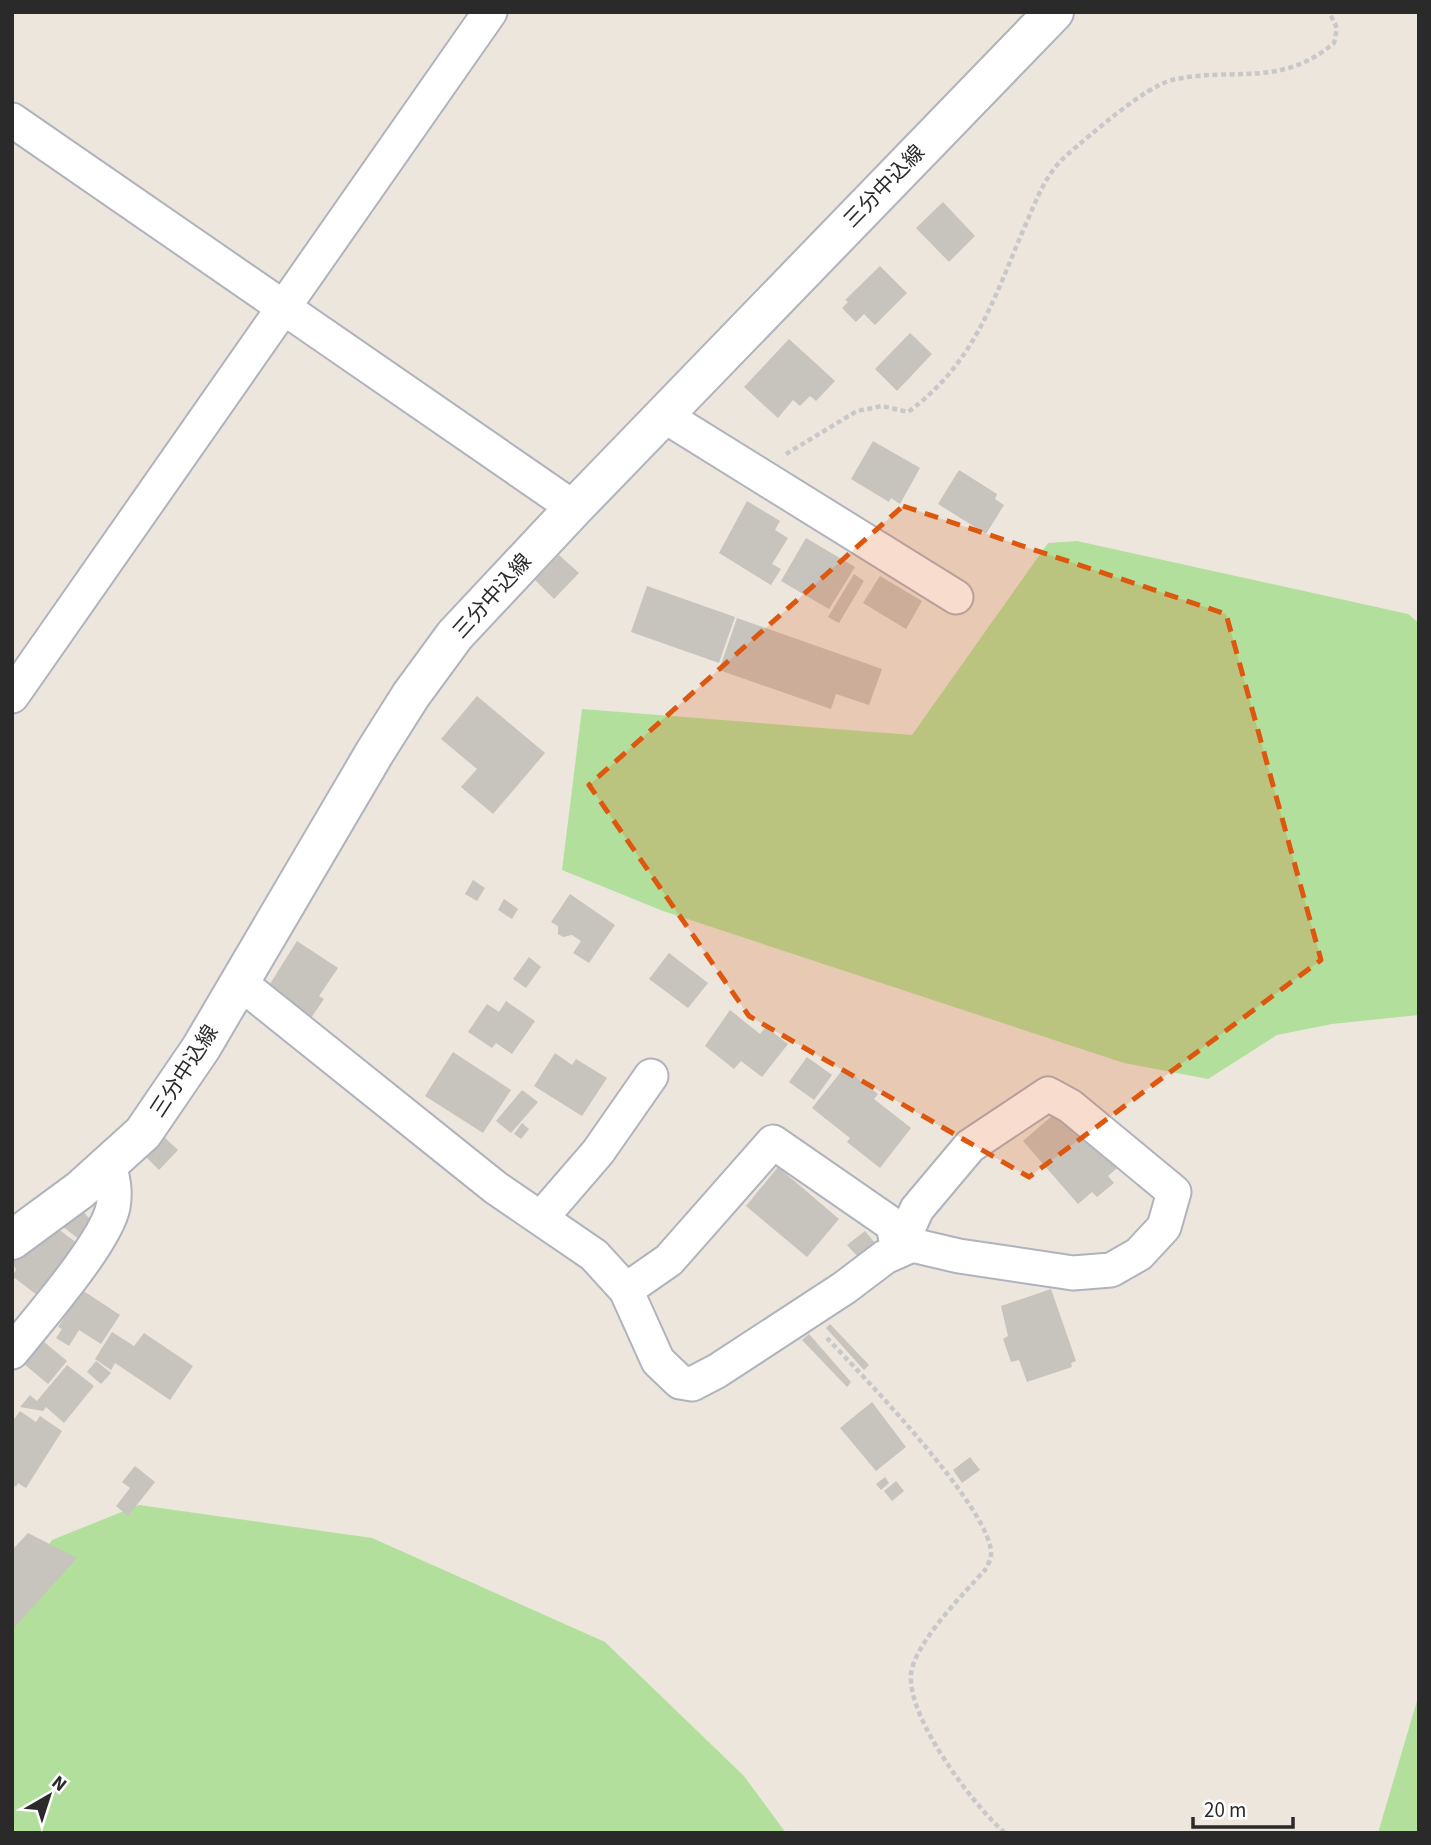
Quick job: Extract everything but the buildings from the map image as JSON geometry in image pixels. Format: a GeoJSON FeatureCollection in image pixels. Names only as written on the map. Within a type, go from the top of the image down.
{"type":"FeatureCollection","features":[{"type":"Feature","properties":{"kind":"main road","name":"三分中込線"},"geometry":{"type":"LineString","coordinates":[[12,1240],[109,1164],[143,1133],[166,1101],[239,982],[411,695],[456,635],[663,415],[1054,12]]}},
{"type":"Feature","properties":{"kind":"street"},"geometry":{"type":"LineString","coordinates":[[12,696],[490,12]]}},
{"type":"Feature","properties":{"kind":"street"},"geometry":{"type":"LineString","coordinates":[[12,120],[574,508]]}},
{"type":"Feature","properties":{"kind":"street"},"geometry":{"type":"LineString","coordinates":[[663,415],[956,597]]}},
{"type":"Feature","properties":{"kind":"street"},"geometry":{"type":"LineString","coordinates":[[239,982],[496,1188],[594,1255],[626,1290],[658,1361],[680,1382],[692,1384],[701,1380],[804,1314],[871,1266],[912,1245],[958,1256],[1073,1272],[1111,1269],[1139,1254],[1164,1227],[1174,1192],[1070,1106],[1048,1094],[970,1146],[917,1209],[898,1251]]}},
{"type":"Feature","properties":{"kind":"street"},"geometry":{"type":"LineString","coordinates":[[541,1218],[598,1152],[650,1076]]}},
{"type":"Feature","properties":{"kind":"street"},"geometry":{"type":"LineString","coordinates":[[626,1290],[669,1260],[773,1142],[893,1225],[898,1251]]}},
{"type":"Feature","properties":{"kind":"street"},"geometry":{"type":"LineString","coordinates":[[12,1352],[66,1284],[104,1228],[113,1209],[115,1186],[109,1164]]}},
{"type":"Feature","properties":{"kind":"path"},"geometry":{"type":"LineString","coordinates":[[753,473],[857,411],[881,406],[908,412],[954,373],[975,340],[1039,188],[1065,156],[1169,81],[1205,76],[1251,76],[1306,64],[1334,43],[1337,28],[1329,12]]}},
{"type":"Feature","properties":{"kind":"path"},"geometry":{"type":"LineString","coordinates":[[804,1314],[905,1421],[973,1509],[989,1543],[992,1556],[985,1570],[923,1645],[911,1674],[919,1710],[952,1774],[1004,1833]]}},
{"type":"Feature","properties":{"kind":"highlighted area"},"geometry":{"type":"Polygon","coordinates":[[[903,506],[1226,614],[1321,960],[1029,1177],[749,1016],[589,785],[903,506]]]}},
{"type":"Feature","properties":{"kind":"green space"},"geometry":{"type":"Polygon","coordinates":[[[1077,541],[1408,614],[1419,623],[1419,1015],[1332,1024],[1277,1035],[1208,1079],[1124,1063],[663,911],[562,870],[582,709],[912,735],[1048,543],[1077,541]]]}},
{"type":"Feature","properties":{"kind":"green space"},"geometry":{"type":"Polygon","coordinates":[[[139,1505],[372,1538],[605,1642],[744,1776],[786,1833],[12,1833],[12,1600],[52,1540],[139,1505]]]}},
{"type":"Feature","properties":{"kind":"green space"},"geometry":{"type":"Polygon","coordinates":[[[1419,1694],[1419,1833],[1378,1833],[1419,1694]]]}}]}
